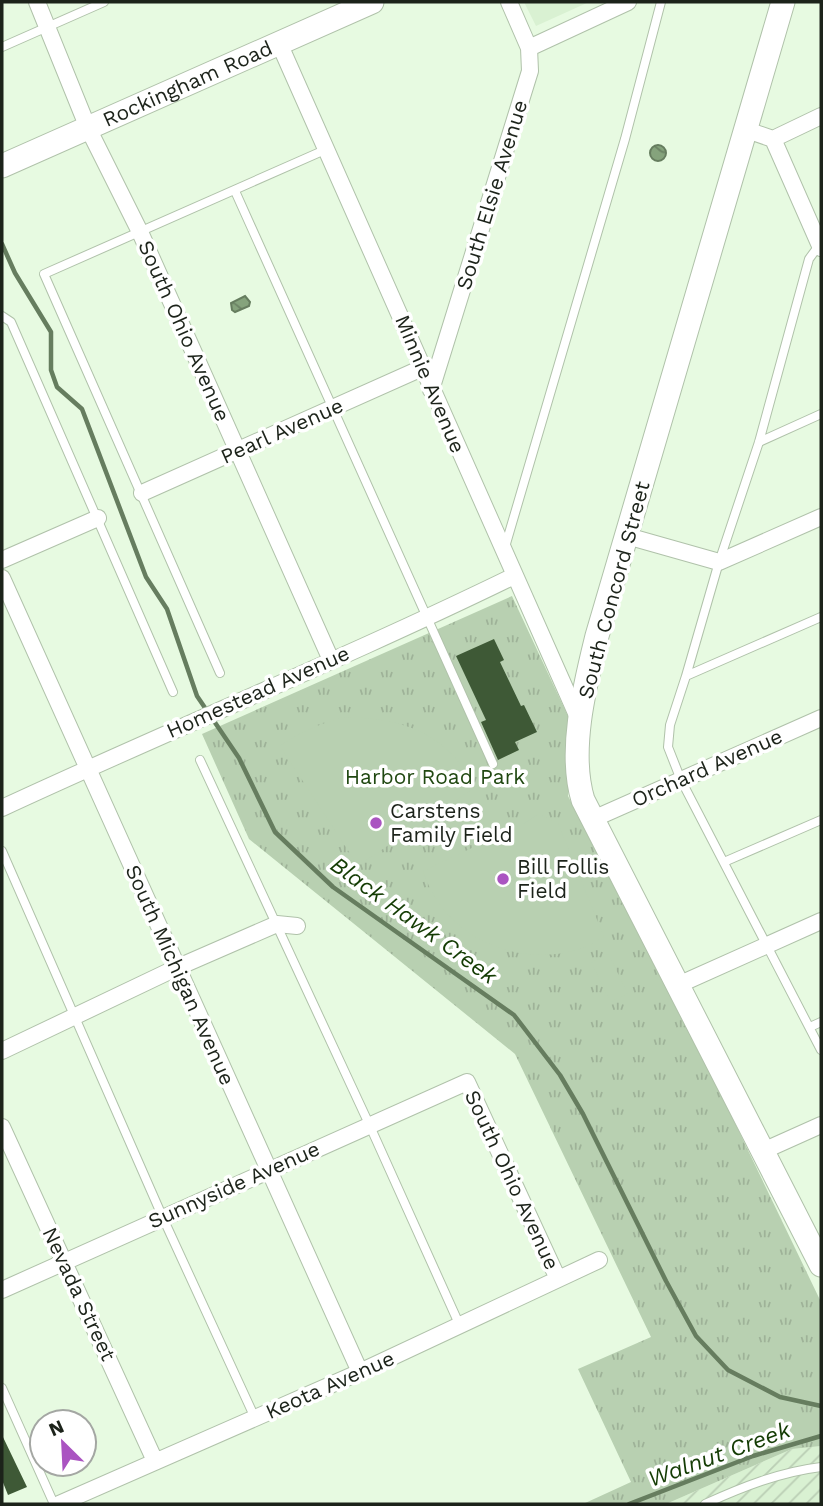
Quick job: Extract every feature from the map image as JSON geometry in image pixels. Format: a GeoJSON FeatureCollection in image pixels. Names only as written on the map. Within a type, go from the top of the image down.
{"type":"FeatureCollection","features":[{"type":"Feature","properties":{"kind":"street","name":"South Ohio Avenue"},"geometry":{"type":"LineString","coordinates":[[37,2],[88,128],[140,232],[331,660]]}},
{"type":"Feature","properties":{"kind":"street","name":"Rockingham Road"},"geometry":{"type":"LineString","coordinates":[[2,166],[372,2]]}},
{"type":"Feature","properties":{"kind":"street","name":"South Elsie Avenue"},"geometry":{"type":"LineString","coordinates":[[432,390],[530,71],[529,48],[509,2]]}},
{"type":"Feature","properties":{"kind":"street"},"geometry":{"type":"LineString","coordinates":[[529,48],[628,2]]}},
{"type":"Feature","properties":{"kind":"street","name":"South Concord Street"},"geometry":{"type":"LineString","coordinates":[[783,2],[589,669],[581,725],[578,776],[583,800],[821,1265]]}},
{"type":"Feature","properties":{"kind":"street","name":"Minnie Avenue"},"geometry":{"type":"LineString","coordinates":[[279,43],[581,725]]}},
{"type":"Feature","properties":{"kind":"street"},"geometry":{"type":"LineString","coordinates":[[772,139],[821,116]]}},
{"type":"Feature","properties":{"kind":"street"},"geometry":{"type":"LineString","coordinates":[[744,129],[772,139],[811,217],[820,246]]}},
{"type":"Feature","properties":{"kind":"street","name":"Pearl Avenue"},"geometry":{"type":"LineString","coordinates":[[142,494],[422,368]]}},
{"type":"Feature","properties":{"kind":"street"},"geometry":{"type":"LineString","coordinates":[[627,536],[719,562],[821,517]]}},
{"type":"Feature","properties":{"kind":"street"},"geometry":{"type":"LineString","coordinates":[[2,560],[97,518]]}},
{"type":"Feature","properties":{"kind":"street","name":"Homestead Avenue"},"geometry":{"type":"LineString","coordinates":[[2,807],[427,619],[514,576]]}},
{"type":"Feature","properties":{"kind":"street","name":"South Michigan Avenue"},"geometry":{"type":"LineString","coordinates":[[2,578],[359,1372]]}},
{"type":"Feature","properties":{"kind":"street","name":"Orchard Avenue"},"geometry":{"type":"LineString","coordinates":[[593,819],[821,718]]}},
{"type":"Feature","properties":{"kind":"street"},"geometry":{"type":"LineString","coordinates":[[678,985],[821,921]]}},
{"type":"Feature","properties":{"kind":"street"},"geometry":{"type":"LineString","coordinates":[[2,1051],[176,968],[277,924],[297,926]]}},
{"type":"Feature","properties":{"kind":"street","name":"South Ohio Avenue"},"geometry":{"type":"LineString","coordinates":[[467,1082],[558,1279]]}},
{"type":"Feature","properties":{"kind":"street","name":"Sunnyside Avenue"},"geometry":{"type":"LineString","coordinates":[[2,1290],[467,1082]]}},
{"type":"Feature","properties":{"kind":"street"},"geometry":{"type":"LineString","coordinates":[[764,1151],[821,1125]]}},
{"type":"Feature","properties":{"kind":"street","name":"Nevada Street"},"geometry":{"type":"LineString","coordinates":[[2,1128],[155,1461]]}},
{"type":"Feature","properties":{"kind":"street","name":"Keota Avenue"},"geometry":{"type":"LineString","coordinates":[[56,1504],[359,1372],[598,1260]]}},
{"type":"Feature","properties":{"kind":"lane"},"geometry":{"type":"LineString","coordinates":[[2,47],[104,2]]}},
{"type":"Feature","properties":{"kind":"lane"},"geometry":{"type":"LineString","coordinates":[[503,552],[625,139],[661,2]]}},
{"type":"Feature","properties":{"kind":"lane"},"geometry":{"type":"LineString","coordinates":[[220,673],[44,274],[327,149]]}},
{"type":"Feature","properties":{"kind":"lane"},"geometry":{"type":"LineString","coordinates":[[235,191],[493,764]]}},
{"type":"Feature","properties":{"kind":"lane"},"geometry":{"type":"LineString","coordinates":[[820,246],[809,259],[759,442],[719,562],[670,725],[667,747],[681,780],[821,1050]]}},
{"type":"Feature","properties":{"kind":"lane"},"geometry":{"type":"LineString","coordinates":[[2,316],[11,322],[173,692]]}},
{"type":"Feature","properties":{"kind":"lane"},"geometry":{"type":"LineString","coordinates":[[759,442],[821,414]]}},
{"type":"Feature","properties":{"kind":"lane"},"geometry":{"type":"LineString","coordinates":[[686,676],[821,617]]}},
{"type":"Feature","properties":{"kind":"lane"},"geometry":{"type":"LineString","coordinates":[[200,760],[460,1326]]}},
{"type":"Feature","properties":{"kind":"lane"},"geometry":{"type":"LineString","coordinates":[[724,862],[821,820]]}},
{"type":"Feature","properties":{"kind":"lane"},"geometry":{"type":"LineString","coordinates":[[2,851],[73,1017],[255,1418]]}},
{"type":"Feature","properties":{"kind":"lane"},"geometry":{"type":"LineString","coordinates":[[810,1027],[821,1021]]}},
{"type":"Feature","properties":{"kind":"lane"},"geometry":{"type":"LineString","coordinates":[[2,1388],[56,1504]]}},
{"type":"Feature","properties":{"kind":"lane"},"geometry":{"type":"LineString","coordinates":[[2,1414],[12,1409]]}},
{"type":"Feature","properties":{"kind":"lane"},"geometry":{"type":"LineString","coordinates":[[705,1504],[745,1486],[801,1469],[821,1467]]}},
{"type":"Feature","properties":{"kind":"shaded area"},"geometry":{"type":"Polygon","coordinates":[[[524,2],[589,2],[536,26],[524,2]]]}},
{"type":"Feature","properties":{"kind":"shaded area"},"geometry":{"type":"Polygon","coordinates":[[[821,1446],[821,1504],[666,1504],[792,1449],[821,1446]]]}},
{"type":"Feature","properties":{"kind":"green space","name":"Harbor Road Park"},"geometry":{"type":"Polygon","coordinates":[[[512,596],[573,727],[568,796],[718,1088],[821,1302],[821,1446],[792,1449],[666,1504],[583,1504],[631,1482],[578,1369],[651,1337],[515,1054],[249,839],[202,734],[512,596]]]}},
{"type":"Feature","properties":{"kind":"green space","name":"Carstens Family Field"},"geometry":{"type":"Polygon","coordinates":[[[343,717],[375,719],[420,731],[446,748],[462,766],[474,788],[365,861],[353,858],[280,746],[310,729],[343,717]]]}},
{"type":"Feature","properties":{"kind":"green space","name":"Bill Follis Field"},"geometry":{"type":"Polygon","coordinates":[[[538,814],[558,823],[604,937],[583,948],[555,954],[531,954],[507,950],[485,942],[465,930],[447,913],[433,894],[423,871],[523,824],[538,814]]]}},
{"type":"Feature","properties":{"kind":"green space"},"geometry":{"type":"Polygon","coordinates":[[[608,954],[628,993],[611,1002],[591,963],[608,954]]]}},
{"type":"Feature","properties":{"kind":"water"},"geometry":{"type":"Polygon","coordinates":[[[658,145],[666,153],[658,161],[650,153],[658,145]]]}},
{"type":"Feature","properties":{"kind":"water"},"geometry":{"type":"Polygon","coordinates":[[[245,296],[250,302],[249,306],[235,312],[232,310],[231,303],[245,296]]]}},
{"type":"Feature","properties":{"kind":"building"},"geometry":{"type":"Polygon","coordinates":[[[494,639],[504,660],[500,662],[537,732],[515,742],[519,750],[498,760],[481,722],[486,720],[456,656],[494,639]]]}},
{"type":"Feature","properties":{"kind":"building"},"geometry":{"type":"Polygon","coordinates":[[[2,1435],[27,1487],[8,1495],[2,1480],[2,1435]]]}},
{"type":"Feature","properties":{"kind":"waterway","name":"Black Hawk Creek"},"geometry":{"type":"LineString","coordinates":[[2,244],[15,273],[51,332],[51,370],[57,387],[82,409],[146,577],[167,609],[197,696],[239,758],[275,832],[333,887],[514,1015],[560,1075],[583,1114],[696,1336],[728,1370],[780,1397],[821,1406]]}},
{"type":"Feature","properties":{"kind":"waterway","name":"Walnut Creek"},"geometry":{"type":"LineString","coordinates":[[629,1504],[753,1456],[821,1436]]}},
{"type":"Feature","properties":{"kind":"place","name":"Carstens Family Field"},"geometry":{"type":"Point","coordinates":[376,823]}},
{"type":"Feature","properties":{"kind":"place","name":"Bill Follis Field"},"geometry":{"type":"Point","coordinates":[503,879]}}]}
